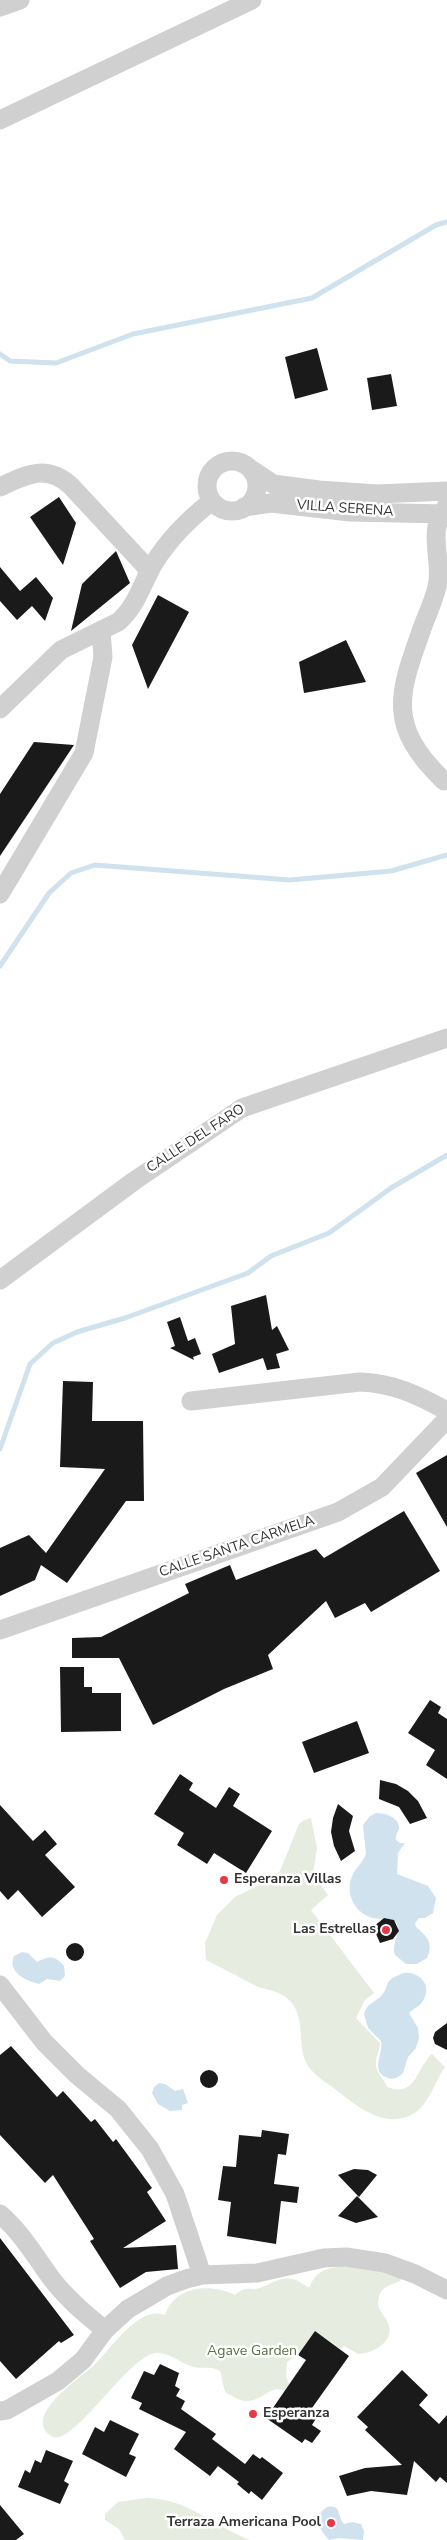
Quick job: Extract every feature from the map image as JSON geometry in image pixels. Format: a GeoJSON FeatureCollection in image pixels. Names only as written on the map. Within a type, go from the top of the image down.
{"type":"FeatureCollection","features":[{"type":"Feature","properties":{"kind":"street"},"geometry":{"type":"LineString","coordinates":[[0,7],[20,0]]}},
{"type":"Feature","properties":{"kind":"street"},"geometry":{"type":"LineString","coordinates":[[0,120],[252,0]]}},
{"type":"Feature","properties":{"kind":"street","name":"VILLA SERENA"},"geometry":{"type":"LineString","coordinates":[[445,511],[350,512],[271,503],[227,510],[212,501],[207,485],[209,476],[217,466],[233,461],[249,468],[273,484],[319,490],[377,494],[447,491]]}},
{"type":"Feature","properties":{"kind":"street"},"geometry":{"type":"LineString","coordinates":[[244,507],[251,501],[256,489],[254,476],[249,468]]}},
{"type":"Feature","properties":{"kind":"street"},"geometry":{"type":"LineString","coordinates":[[0,487],[31,474],[46,473],[59,476],[71,486],[150,571]]}},
{"type":"Feature","properties":{"kind":"street"},"geometry":{"type":"LineString","coordinates":[[0,709],[61,650],[125,616],[137,598],[150,571],[169,543],[198,512],[212,501]]}},
{"type":"Feature","properties":{"kind":"street"},"geometry":{"type":"LineString","coordinates":[[444,781],[423,760],[412,744],[406,726],[403,706],[405,676],[437,588],[436,535],[445,511]]}},
{"type":"Feature","properties":{"kind":"street"},"geometry":{"type":"LineString","coordinates":[[0,894],[84,753],[103,657],[101,630]]}},
{"type":"Feature","properties":{"kind":"street","name":"CALLE DEL FARO"},"geometry":{"type":"LineString","coordinates":[[0,1280],[134,1181],[242,1108],[447,1038]]}},
{"type":"Feature","properties":{"kind":"street"},"geometry":{"type":"LineString","coordinates":[[191,1401],[360,1382],[408,1390],[447,1411]]}},
{"type":"Feature","properties":{"kind":"street","name":"CALLE SANTA CARMELA"},"geometry":{"type":"LineString","coordinates":[[0,1630],[338,1512],[382,1487],[447,1418]]}},
{"type":"Feature","properties":{"kind":"street"},"geometry":{"type":"LineString","coordinates":[[0,1985],[44,2042],[77,2075],[118,2108],[150,2149],[175,2194],[202,2275]]}},
{"type":"Feature","properties":{"kind":"street"},"geometry":{"type":"LineString","coordinates":[[0,2214],[16,2230],[52,2280],[79,2309],[104,2330]]}},
{"type":"Feature","properties":{"kind":"street"},"geometry":{"type":"LineString","coordinates":[[0,2411],[7,2410],[58,2381],[83,2360],[104,2330],[128,2309],[146,2297],[186,2279],[202,2275],[257,2273],[324,2258],[346,2257],[394,2266],[447,2290]]}},
{"type":"Feature","properties":{"kind":"green space"},"geometry":{"type":"Polygon","coordinates":[[[311,1818],[317,1848],[313,1874],[328,1895],[311,1910],[374,1993],[365,2000],[356,2018],[380,2043],[376,2061],[379,2073],[387,2087],[404,2089],[414,2081],[426,2060],[432,2054],[445,2067],[419,2110],[402,2118],[392,2119],[371,2114],[314,2073],[305,2060],[303,2053],[298,2016],[287,1998],[254,1985],[206,1960],[205,1943],[217,1915],[235,1897],[271,1879],[280,1871],[299,1824],[311,1818]]]}},
{"type":"Feature","properties":{"kind":"green space","name":"Agave Garden"},"geometry":{"type":"Polygon","coordinates":[[[348,2266],[393,2273],[402,2279],[385,2287],[379,2297],[378,2306],[389,2326],[390,2332],[388,2337],[381,2346],[369,2352],[358,2354],[344,2346],[341,2349],[315,2331],[298,2355],[287,2362],[286,2376],[294,2396],[279,2389],[270,2391],[255,2400],[241,2400],[225,2392],[220,2371],[217,2369],[195,2367],[170,2356],[156,2353],[144,2358],[131,2369],[72,2429],[60,2437],[51,2436],[44,2428],[43,2418],[56,2398],[92,2367],[125,2331],[145,2316],[155,2313],[165,2315],[170,2305],[185,2292],[205,2288],[226,2291],[235,2295],[245,2289],[260,2288],[280,2279],[289,2278],[310,2287],[316,2276],[325,2270],[348,2266]]]}},
{"type":"Feature","properties":{"kind":"green space"},"geometry":{"type":"Polygon","coordinates":[[[147,2498],[175,2503],[188,2508],[250,2540],[125,2540],[119,2529],[105,2520],[105,2514],[118,2502],[147,2498]]]}},
{"type":"Feature","properties":{"kind":"water"},"geometry":{"type":"Polygon","coordinates":[[[376,1813],[387,1815],[397,1821],[399,1828],[396,1840],[400,1843],[405,1843],[398,1853],[397,1874],[428,1886],[436,1898],[433,1913],[425,1918],[419,1918],[415,1923],[416,1927],[428,1940],[430,1948],[427,1958],[417,1964],[406,1964],[395,1955],[394,1946],[398,1930],[396,1922],[391,1919],[376,1919],[366,1915],[356,1907],[350,1895],[350,1881],[366,1854],[363,1825],[370,1816],[376,1813]]]}},
{"type":"Feature","properties":{"kind":"water"},"geometry":{"type":"Polygon","coordinates":[[[22,1952],[28,1953],[37,1962],[54,1958],[64,1966],[65,1976],[60,1981],[47,1979],[39,1984],[29,1981],[19,1975],[13,1967],[14,1956],[22,1952]]]}},
{"type":"Feature","properties":{"kind":"water"},"geometry":{"type":"Polygon","coordinates":[[[404,1973],[419,1976],[425,1984],[426,1993],[421,2003],[409,2013],[418,2028],[419,2038],[416,2048],[408,2057],[403,2073],[396,2078],[390,2079],[379,2071],[378,2062],[381,2041],[368,2028],[364,2014],[369,2006],[380,1997],[389,1981],[404,1973]]]}},
{"type":"Feature","properties":{"kind":"water"},"geometry":{"type":"Polygon","coordinates":[[[159,2083],[165,2084],[175,2091],[183,2089],[188,2103],[182,2105],[182,2110],[170,2111],[158,2104],[152,2093],[154,2087],[159,2083]]]}},
{"type":"Feature","properties":{"kind":"water","name":"Terraza Americana Pool"},"geometry":{"type":"Polygon","coordinates":[[[327,2507],[335,2507],[337,2509],[344,2524],[352,2522],[361,2524],[364,2531],[363,2540],[339,2538],[329,2540],[322,2532],[318,2519],[322,2511],[327,2507]]]}},
{"type":"Feature","properties":{"kind":"building"},"geometry":{"type":"Polygon","coordinates":[[[317,348],[328,390],[295,399],[285,357],[317,348]]]}},
{"type":"Feature","properties":{"kind":"building"},"geometry":{"type":"Polygon","coordinates":[[[391,374],[397,406],[372,410],[367,378],[391,374]]]}},
{"type":"Feature","properties":{"kind":"building"},"geometry":{"type":"Polygon","coordinates":[[[59,497],[76,523],[63,565],[30,517],[59,497]]]}},
{"type":"Feature","properties":{"kind":"building"},"geometry":{"type":"Polygon","coordinates":[[[116,551],[130,583],[71,631],[82,584],[116,551]]]}},
{"type":"Feature","properties":{"kind":"building"},"geometry":{"type":"Polygon","coordinates":[[[0,567],[20,591],[36,577],[53,598],[45,621],[32,606],[17,620],[0,601],[0,567]]]}},
{"type":"Feature","properties":{"kind":"building"},"geometry":{"type":"Polygon","coordinates":[[[158,595],[189,612],[148,689],[132,645],[158,595]]]}},
{"type":"Feature","properties":{"kind":"building"},"geometry":{"type":"Polygon","coordinates":[[[346,640],[366,682],[304,693],[299,662],[346,640]]]}},
{"type":"Feature","properties":{"kind":"building"},"geometry":{"type":"Polygon","coordinates":[[[34,742],[74,745],[0,856],[0,794],[34,742]]]}},
{"type":"Feature","properties":{"kind":"building"},"geometry":{"type":"Polygon","coordinates":[[[266,1295],[272,1330],[277,1326],[289,1350],[276,1354],[280,1368],[267,1370],[263,1358],[219,1373],[212,1354],[235,1344],[231,1306],[266,1295]]]}},
{"type":"Feature","properties":{"kind":"building"},"geometry":{"type":"Polygon","coordinates":[[[180,1317],[188,1341],[195,1338],[201,1354],[193,1357],[194,1360],[170,1348],[175,1346],[167,1322],[180,1317]]]}},
{"type":"Feature","properties":{"kind":"building"},"geometry":{"type":"Polygon","coordinates":[[[63,1381],[93,1382],[92,1421],[143,1421],[144,1501],[126,1501],[67,1583],[41,1565],[35,1580],[0,1596],[0,1548],[29,1535],[46,1553],[105,1469],[60,1467],[63,1381]]]}},
{"type":"Feature","properties":{"kind":"building"},"geometry":{"type":"Polygon","coordinates":[[[447,1455],[447,1527],[416,1473],[447,1455]]]}},
{"type":"Feature","properties":{"kind":"building"},"geometry":{"type":"Polygon","coordinates":[[[404,1511],[440,1571],[371,1612],[365,1603],[335,1618],[326,1601],[268,1655],[273,1669],[224,1689],[153,1725],[119,1658],[72,1658],[72,1638],[101,1637],[189,1593],[185,1584],[230,1565],[236,1580],[316,1549],[324,1558],[404,1511]]]}},
{"type":"Feature","properties":{"kind":"building"},"geometry":{"type":"Polygon","coordinates":[[[60,1667],[84,1667],[84,1687],[92,1687],[92,1693],[121,1693],[121,1731],[61,1732],[60,1667]]]}},
{"type":"Feature","properties":{"kind":"building"},"geometry":{"type":"Polygon","coordinates":[[[430,1700],[441,1707],[438,1713],[447,1719],[447,1779],[426,1765],[435,1750],[408,1733],[430,1700]]]}},
{"type":"Feature","properties":{"kind":"building"},"geometry":{"type":"Polygon","coordinates":[[[357,1721],[369,1753],[314,1773],[302,1742],[357,1721]]]}},
{"type":"Feature","properties":{"kind":"building"},"geometry":{"type":"Polygon","coordinates":[[[180,1774],[193,1783],[189,1790],[216,1808],[229,1787],[240,1794],[233,1806],[272,1831],[246,1873],[214,1853],[207,1864],[177,1845],[184,1833],[154,1814],[180,1774]]]}},
{"type":"Feature","properties":{"kind":"building"},"geometry":{"type":"Polygon","coordinates":[[[380,1780],[396,1784],[408,1791],[418,1801],[427,1818],[410,1824],[399,1807],[379,1799],[380,1780]]]}},
{"type":"Feature","properties":{"kind":"building"},"geometry":{"type":"Polygon","coordinates":[[[338,1804],[353,1816],[349,1831],[355,1851],[341,1861],[334,1846],[331,1832],[338,1804]]]}},
{"type":"Feature","properties":{"kind":"building"},"geometry":{"type":"Polygon","coordinates":[[[0,1805],[33,1841],[45,1830],[57,1844],[45,1855],[75,1887],[42,1917],[18,1890],[8,1900],[0,1891],[0,1805]]]}},
{"type":"Feature","properties":{"kind":"building","name":"Las Estrellas"},"geometry":{"type":"Polygon","coordinates":[[[384,1918],[394,1920],[399,1931],[393,1939],[380,1943],[373,1927],[384,1918]]]}},
{"type":"Feature","properties":{"kind":"building"},"geometry":{"type":"Polygon","coordinates":[[[75,1943],[81,1946],[84,1952],[81,1958],[75,1961],[69,1958],[66,1952],[69,1946],[75,1943]]]}},
{"type":"Feature","properties":{"kind":"building"},"geometry":{"type":"Polygon","coordinates":[[[447,2023],[447,2050],[435,2044],[433,2038],[435,2032],[447,2023]]]}},
{"type":"Feature","properties":{"kind":"building"},"geometry":{"type":"Polygon","coordinates":[[[11,2046],[57,2097],[63,2091],[91,2122],[95,2119],[113,2142],[116,2139],[152,2188],[147,2192],[166,2221],[123,2248],[176,2245],[178,2269],[146,2272],[120,2288],[90,2241],[94,2239],[53,2175],[45,2183],[0,2135],[0,2055],[11,2046]]]}},
{"type":"Feature","properties":{"kind":"building"},"geometry":{"type":"Polygon","coordinates":[[[209,2070],[215,2073],[218,2079],[215,2085],[209,2088],[203,2085],[200,2079],[203,2073],[209,2070]]]}},
{"type":"Feature","properties":{"kind":"building"},"geometry":{"type":"Polygon","coordinates":[[[262,2130],[289,2134],[286,2155],[278,2154],[274,2184],[299,2187],[297,2203],[281,2201],[276,2244],[227,2236],[231,2202],[218,2200],[223,2166],[236,2167],[239,2135],[261,2137],[262,2130]]]}},
{"type":"Feature","properties":{"kind":"building"},"geometry":{"type":"Polygon","coordinates":[[[354,2169],[368,2170],[377,2175],[359,2197],[338,2175],[354,2169]]]}},
{"type":"Feature","properties":{"kind":"building"},"geometry":{"type":"Polygon","coordinates":[[[357,2196],[378,2217],[356,2223],[338,2216],[357,2196]]]}},
{"type":"Feature","properties":{"kind":"building"},"geometry":{"type":"Polygon","coordinates":[[[0,2238],[74,2335],[61,2343],[59,2341],[16,2379],[0,2361],[0,2238]]]}},
{"type":"Feature","properties":{"kind":"building"},"geometry":{"type":"Polygon","coordinates":[[[315,2331],[349,2356],[312,2408],[317,2411],[314,2415],[317,2417],[312,2425],[321,2431],[312,2443],[305,2439],[302,2443],[266,2418],[306,2360],[298,2355],[315,2331]]]}},
{"type":"Feature","properties":{"kind":"building"},"geometry":{"type":"Polygon","coordinates":[[[160,2364],[179,2373],[175,2386],[180,2389],[176,2396],[185,2401],[181,2409],[216,2434],[212,2439],[245,2464],[253,2454],[260,2459],[262,2457],[283,2473],[262,2500],[251,2491],[249,2494],[237,2484],[239,2482],[218,2466],[210,2476],[174,2449],[186,2432],[139,2409],[142,2403],[131,2398],[144,2371],[154,2375],[160,2364]]]}},
{"type":"Feature","properties":{"kind":"building"},"geometry":{"type":"Polygon","coordinates":[[[402,2370],[428,2395],[419,2405],[439,2424],[447,2415],[447,2483],[440,2477],[436,2482],[414,2461],[407,2495],[371,2491],[347,2496],[339,2476],[365,2468],[402,2465],[365,2430],[368,2427],[357,2417],[402,2370]]]}},
{"type":"Feature","properties":{"kind":"building"},"geometry":{"type":"Polygon","coordinates":[[[110,2420],[139,2434],[129,2454],[136,2457],[126,2477],[82,2454],[95,2427],[104,2432],[110,2420]]]}},
{"type":"Feature","properties":{"kind":"building"},"geometry":{"type":"Polygon","coordinates":[[[46,2450],[73,2461],[64,2481],[69,2484],[60,2504],[18,2487],[25,2470],[30,2473],[35,2460],[41,2463],[46,2450]]]}},
{"type":"Feature","properties":{"kind":"building"},"geometry":{"type":"Polygon","coordinates":[[[0,2505],[24,2534],[16,2540],[0,2540],[0,2505]]]}},
{"type":"Feature","properties":{"kind":"waterway"},"geometry":{"type":"LineString","coordinates":[[0,354],[10,361],[56,363],[133,334],[312,298],[436,225],[447,222]]}},
{"type":"Feature","properties":{"kind":"waterway"},"geometry":{"type":"LineString","coordinates":[[0,966],[49,893],[71,873],[95,865],[290,880],[391,871],[447,855]]}},
{"type":"Feature","properties":{"kind":"waterway"},"geometry":{"type":"LineString","coordinates":[[0,1449],[30,1364],[53,1343],[77,1332],[125,1318],[248,1273],[271,1256],[329,1233],[391,1188],[447,1155]]}},
{"type":"Feature","properties":{"kind":"place","name":"Esperanza Villas"},"geometry":{"type":"Point","coordinates":[224,1880]}},
{"type":"Feature","properties":{"kind":"place","name":"Las Estrellas"},"geometry":{"type":"Point","coordinates":[386,1930]}},
{"type":"Feature","properties":{"kind":"place","name":"Esperanza"},"geometry":{"type":"Point","coordinates":[253,2414]}},
{"type":"Feature","properties":{"kind":"place","name":"Terraza Americana Pool"},"geometry":{"type":"Point","coordinates":[331,2523]}}]}
